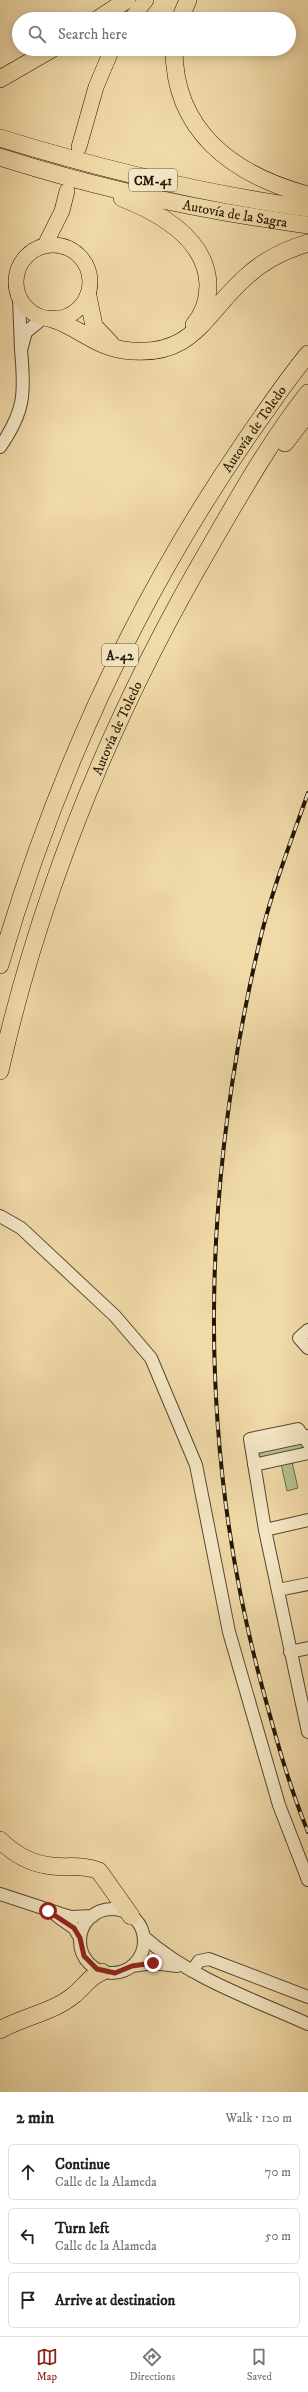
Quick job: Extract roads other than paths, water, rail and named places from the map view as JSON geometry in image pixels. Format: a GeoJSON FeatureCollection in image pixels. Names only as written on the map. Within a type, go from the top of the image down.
{"type":"FeatureCollection","features":[{"type":"Feature","properties":{"kind":"highway"},"geometry":{"type":"LineString","coordinates":[[109,12],[128,0]]}},
{"type":"Feature","properties":{"kind":"highway"},"geometry":{"type":"LineString","coordinates":[[183,12],[188,0]]}},
{"type":"Feature","properties":{"kind":"highway"},"geometry":{"type":"LineString","coordinates":[[0,79],[40,56]]}},
{"type":"Feature","properties":{"kind":"highway"},"geometry":{"type":"LineString","coordinates":[[174,56],[175,72],[179,91],[188,113],[217,150],[238,166],[267,181],[308,196]]}},
{"type":"Feature","properties":{"kind":"highway","name":"Autovía de la Sagra"},"geometry":{"type":"LineString","coordinates":[[0,138],[69,159],[168,184],[231,197],[308,208]]}},
{"type":"Feature","properties":{"kind":"highway","name":"Autovía de la Sagra"},"geometry":{"type":"LineString","coordinates":[[0,157],[102,185],[190,206],[308,225]]}},
{"type":"Feature","properties":{"kind":"highway"},"geometry":{"type":"LineString","coordinates":[[102,185],[114,194],[162,218],[185,235],[196,248],[203,261],[208,276],[208,291],[205,306],[198,320],[179,341]]}},
{"type":"Feature","properties":{"kind":"highway"},"geometry":{"type":"LineString","coordinates":[[48,318],[76,329],[94,342],[118,349],[154,350],[179,341],[194,333],[205,323],[246,276],[278,255],[308,243]]}},
{"type":"Feature","properties":{"kind":"highway"},"geometry":{"type":"LineString","coordinates":[[88,296],[94,326],[108,342],[118,349]]}},
{"type":"Feature","properties":{"kind":"highway"},"geometry":{"type":"LineString","coordinates":[[293,372],[297,360],[308,343]]}},
{"type":"Feature","properties":{"kind":"highway","name":"Autovía de Toledo"},"geometry":{"type":"LineString","coordinates":[[0,965],[24,884],[61,787],[102,689],[158,580],[209,493],[293,372],[308,354]]}},
{"type":"Feature","properties":{"kind":"highway","name":"Autovía de Toledo"},"geometry":{"type":"LineString","coordinates":[[0,1071],[11,1024],[50,895],[107,745],[172,611],[238,498],[291,415],[308,393]]}},
{"type":"Feature","properties":{"kind":"highway"},"geometry":{"type":"LineString","coordinates":[[238,498],[254,484],[308,413]]}},
{"type":"Feature","properties":{"kind":"highway"},"geometry":{"type":"LineString","coordinates":[[0,1840],[8,1848],[25,1859],[52,1866],[91,1867],[99,1871],[131,1916]]}},
{"type":"Feature","properties":{"kind":"highway"},"geometry":{"type":"LineString","coordinates":[[0,2030],[56,2008],[75,1995],[92,1976],[102,1972]]}},
{"type":"Feature","properties":{"kind":"main road"},"geometry":{"type":"LineString","coordinates":[[137,12],[146,0]]}},
{"type":"Feature","properties":{"kind":"main road"},"geometry":{"type":"LineString","coordinates":[[79,147],[96,87],[109,56]]}},
{"type":"Feature","properties":{"kind":"main road"},"geometry":{"type":"LineString","coordinates":[[44,245],[62,211],[67,191]]}},
{"type":"Feature","properties":{"kind":"main road"},"geometry":{"type":"LineString","coordinates":[[62,211],[66,237],[71,249]]}},
{"type":"Feature","properties":{"kind":"main road"},"geometry":{"type":"LineString","coordinates":[[44,245],[63,246],[71,249],[80,256],[88,270],[90,285],[88,296],[73,313],[63,318],[48,318],[29,310],[19,298],[16,276],[19,265],[34,249],[44,245]]}},
{"type":"Feature","properties":{"kind":"street"},"geometry":{"type":"LineString","coordinates":[[2,443],[15,424],[24,396],[19,298]]}},
{"type":"Feature","properties":{"kind":"street"},"geometry":{"type":"LineString","coordinates":[[21,350],[26,332],[48,318]]}},
{"type":"Feature","properties":{"kind":"street"},"geometry":{"type":"LineString","coordinates":[[2,1217],[21,1228],[115,1316],[151,1358],[196,1465],[229,1632],[279,1806],[308,1880]]}},
{"type":"Feature","properties":{"kind":"street"},"geometry":{"type":"LineString","coordinates":[[304,1334],[308,1348]]}},
{"type":"Feature","properties":{"kind":"street"},"geometry":{"type":"LineString","coordinates":[[304,1436],[252,1448],[265,1530],[290,1652],[306,1710],[308,1732]]}},
{"type":"Feature","properties":{"kind":"street"},"geometry":{"type":"LineString","coordinates":[[254,1465],[308,1453]]}},
{"type":"Feature","properties":{"kind":"street"},"geometry":{"type":"LineString","coordinates":[[265,1530],[308,1520]]}},
{"type":"Feature","properties":{"kind":"street"},"geometry":{"type":"LineString","coordinates":[[278,1590],[308,1584]]}},
{"type":"Feature","properties":{"kind":"street"},"geometry":{"type":"LineString","coordinates":[[290,1652],[308,1648]]}},
{"type":"Feature","properties":{"kind":"street"},"geometry":{"type":"LineString","coordinates":[[0,1894],[48,1911],[71,1917],[93,1916]]}},
{"type":"Feature","properties":{"kind":"street"},"geometry":{"type":"LineString","coordinates":[[80,1938],[83,1928],[93,1916],[104,1910],[115,1909],[131,1916],[140,1925],[144,1937],[142,1953],[132,1966]]}},
{"type":"Feature","properties":{"kind":"street"},"geometry":{"type":"LineString","coordinates":[[48,1911],[74,1928],[80,1938],[82,1950],[87,1961],[102,1972],[115,1973],[132,1966],[163,1963],[190,1970]]}},
{"type":"Feature","properties":{"kind":"street"},"geometry":{"type":"LineString","coordinates":[[144,1937],[166,1956],[190,1970],[308,2024]]}},
{"type":"Feature","properties":{"kind":"street"},"geometry":{"type":"LineString","coordinates":[[190,1970],[199,1961],[209,1959],[308,1997]]}},
{"type":"Feature","properties":{"kind":"railway"},"geometry":{"type":"LineString","coordinates":[[308,793],[270,903],[260,940],[240,1034],[226,1128],[217,1222],[214,1315],[217,1409],[226,1503],[241,1597],[263,1690],[278,1744],[289,1780],[308,1832]]}}]}
